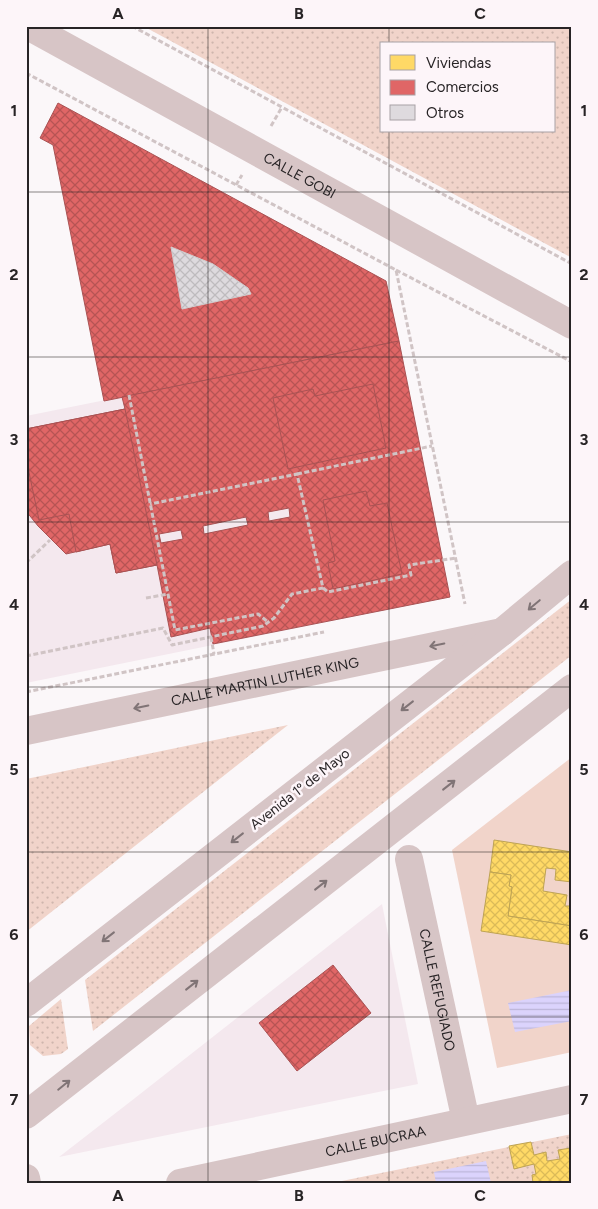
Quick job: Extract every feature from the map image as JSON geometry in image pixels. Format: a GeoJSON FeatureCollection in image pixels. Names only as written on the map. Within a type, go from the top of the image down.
{"type":"FeatureCollection","features":[{"type":"Feature","properties":{"kind":"street","name":"CALLE GOBI"},"geometry":{"type":"LineString","coordinates":[[28,26],[572,325]]}},
{"type":"Feature","properties":{"kind":"street","name":"Avenida 1º de Mayo"},"geometry":{"type":"LineString","coordinates":[[26,1002],[502,632],[572,574]]}},
{"type":"Feature","properties":{"kind":"street","name":"CALLE MARTIN LUTHER KING"},"geometry":{"type":"LineString","coordinates":[[26,731],[502,632]]}},
{"type":"Feature","properties":{"kind":"street"},"geometry":{"type":"LineString","coordinates":[[26,1115],[572,688]]}},
{"type":"Feature","properties":{"kind":"street","name":"CALLE REFUGIADO"},"geometry":{"type":"LineString","coordinates":[[409,859],[466,1121]]}},
{"type":"Feature","properties":{"kind":"street","name":"CALLE BUCRAA"},"geometry":{"type":"LineString","coordinates":[[180,1183],[572,1099]]}},
{"type":"Feature","properties":{"kind":"street"},"geometry":{"type":"LineString","coordinates":[[26,1178],[27,1183]]}},
{"type":"Feature","properties":{"kind":"path"},"geometry":{"type":"LineString","coordinates":[[132,26],[572,264]]}},
{"type":"Feature","properties":{"kind":"path"},"geometry":{"type":"LineString","coordinates":[[26,73],[572,362]]}},
{"type":"Feature","properties":{"kind":"path"},"geometry":{"type":"LineString","coordinates":[[396,270],[465,604]]}},
{"type":"Feature","properties":{"kind":"path"},"geometry":{"type":"LineString","coordinates":[[129,395],[175,630],[258,614],[268,622]]}},
{"type":"Feature","properties":{"kind":"path"},"geometry":{"type":"LineString","coordinates":[[150,504],[432,446]]}},
{"type":"Feature","properties":{"kind":"path"},"geometry":{"type":"LineString","coordinates":[[297,474],[323,588],[328,592],[411,575],[409,565],[456,558]]}},
{"type":"Feature","properties":{"kind":"path"},"geometry":{"type":"LineString","coordinates":[[26,563],[50,540]]}},
{"type":"Feature","properties":{"kind":"path"},"geometry":{"type":"LineString","coordinates":[[26,656],[163,628],[172,645],[262,626],[274,618],[292,594],[323,588]]}},
{"type":"Feature","properties":{"kind":"path"},"geometry":{"type":"LineString","coordinates":[[146,598],[168,594]]}},
{"type":"Feature","properties":{"kind":"path"},"geometry":{"type":"LineString","coordinates":[[26,692],[324,632]]}},
{"type":"Feature","properties":{"kind":"path"},"geometry":{"type":"LineString","coordinates":[[211,637],[214,654]]}},
{"type":"Feature","properties":{"kind":"shaded area"},"geometry":{"type":"Polygon","coordinates":[[[143,26],[572,26],[572,258],[143,26]]]}},
{"type":"Feature","properties":{"kind":"shaded area"},"geometry":{"type":"Polygon","coordinates":[[[399,341],[450,597],[26,683],[26,416],[399,341]]]}},
{"type":"Feature","properties":{"kind":"shaded area"},"geometry":{"type":"Polygon","coordinates":[[[572,599],[572,655],[93,1031],[85,980],[572,599]]]}},
{"type":"Feature","properties":{"kind":"shaded area"},"geometry":{"type":"Polygon","coordinates":[[[288,725],[26,932],[26,779],[288,725]]]}},
{"type":"Feature","properties":{"kind":"shaded area"},"geometry":{"type":"Polygon","coordinates":[[[572,757],[572,1052],[497,1068],[452,850],[572,757]]]}},
{"type":"Feature","properties":{"kind":"shaded area"},"geometry":{"type":"Polygon","coordinates":[[[382,904],[418,1084],[59,1157],[135,1098],[382,904]]]}},
{"type":"Feature","properties":{"kind":"shaded area"},"geometry":{"type":"Polygon","coordinates":[[[572,990],[572,1021],[515,1032],[508,1003],[572,990]]]}},
{"type":"Feature","properties":{"kind":"shaded area"},"geometry":{"type":"Polygon","coordinates":[[[61,999],[68,1049],[61,1054],[43,1056],[30,1045],[29,1026],[61,999]]]}},
{"type":"Feature","properties":{"kind":"shaded area"},"geometry":{"type":"Polygon","coordinates":[[[572,1134],[572,1183],[332,1183],[572,1134]]]}},
{"type":"Feature","properties":{"kind":"shaded area"},"geometry":{"type":"Polygon","coordinates":[[[486,1161],[491,1183],[436,1183],[434,1172],[486,1161]]]}},
{"type":"Feature","properties":{"kind":"building: Viviendas"},"geometry":{"type":"Polygon","coordinates":[[[494,840],[572,852],[572,882],[555,880],[556,869],[546,868],[543,891],[567,895],[565,906],[572,906],[572,926],[508,916],[512,887],[509,886],[511,875],[490,872],[494,840]]]}},
{"type":"Feature","properties":{"kind":"building: Viviendas"},"geometry":{"type":"Polygon","coordinates":[[[490,872],[511,875],[509,886],[512,887],[508,916],[572,926],[572,945],[481,931],[490,872]]]}},
{"type":"Feature","properties":{"kind":"building: Viviendas"},"geometry":{"type":"Polygon","coordinates":[[[531,1142],[534,1155],[546,1152],[547,1161],[560,1159],[558,1150],[571,1148],[572,1183],[533,1183],[532,1175],[536,1174],[534,1164],[514,1169],[509,1146],[531,1142]]]}},
{"type":"Feature","properties":{"kind":"building: Comercios"},"geometry":{"type":"Polygon","coordinates":[[[58,103],[386,281],[399,341],[104,401],[53,145],[40,138],[58,103]]]}},
{"type":"Feature","properties":{"kind":"building: Comercios"},"geometry":{"type":"Polygon","coordinates":[[[399,341],[450,597],[213,644],[210,628],[171,637],[157,565],[116,573],[110,544],[66,554],[26,511],[26,429],[125,409],[122,397],[399,341]],[[289,508],[268,512],[269,521],[290,517],[289,508]],[[246,517],[203,526],[204,534],[248,525],[246,517]],[[181,530],[159,534],[161,543],[183,539],[181,530]]]}},
{"type":"Feature","properties":{"kind":"building: Comercios"},"geometry":{"type":"Polygon","coordinates":[[[373,384],[386,448],[288,469],[273,398],[313,389],[315,396],[373,384]]]}},
{"type":"Feature","properties":{"kind":"building: Comercios"},"geometry":{"type":"Polygon","coordinates":[[[125,409],[157,565],[116,573],[110,544],[76,552],[69,514],[39,520],[26,458],[26,429],[125,409]]]}},
{"type":"Feature","properties":{"kind":"building: Comercios"},"geometry":{"type":"Polygon","coordinates":[[[366,491],[370,506],[387,503],[402,574],[333,589],[328,563],[335,561],[323,500],[366,491]]]}},
{"type":"Feature","properties":{"kind":"building: Comercios"},"geometry":{"type":"Polygon","coordinates":[[[333,965],[371,1013],[297,1071],[259,1023],[333,965]]]}},
{"type":"Feature","properties":{"kind":"building: Otros"},"geometry":{"type":"Polygon","coordinates":[[[171,247],[213,264],[248,288],[251,294],[182,309],[171,247]]]}}]}
